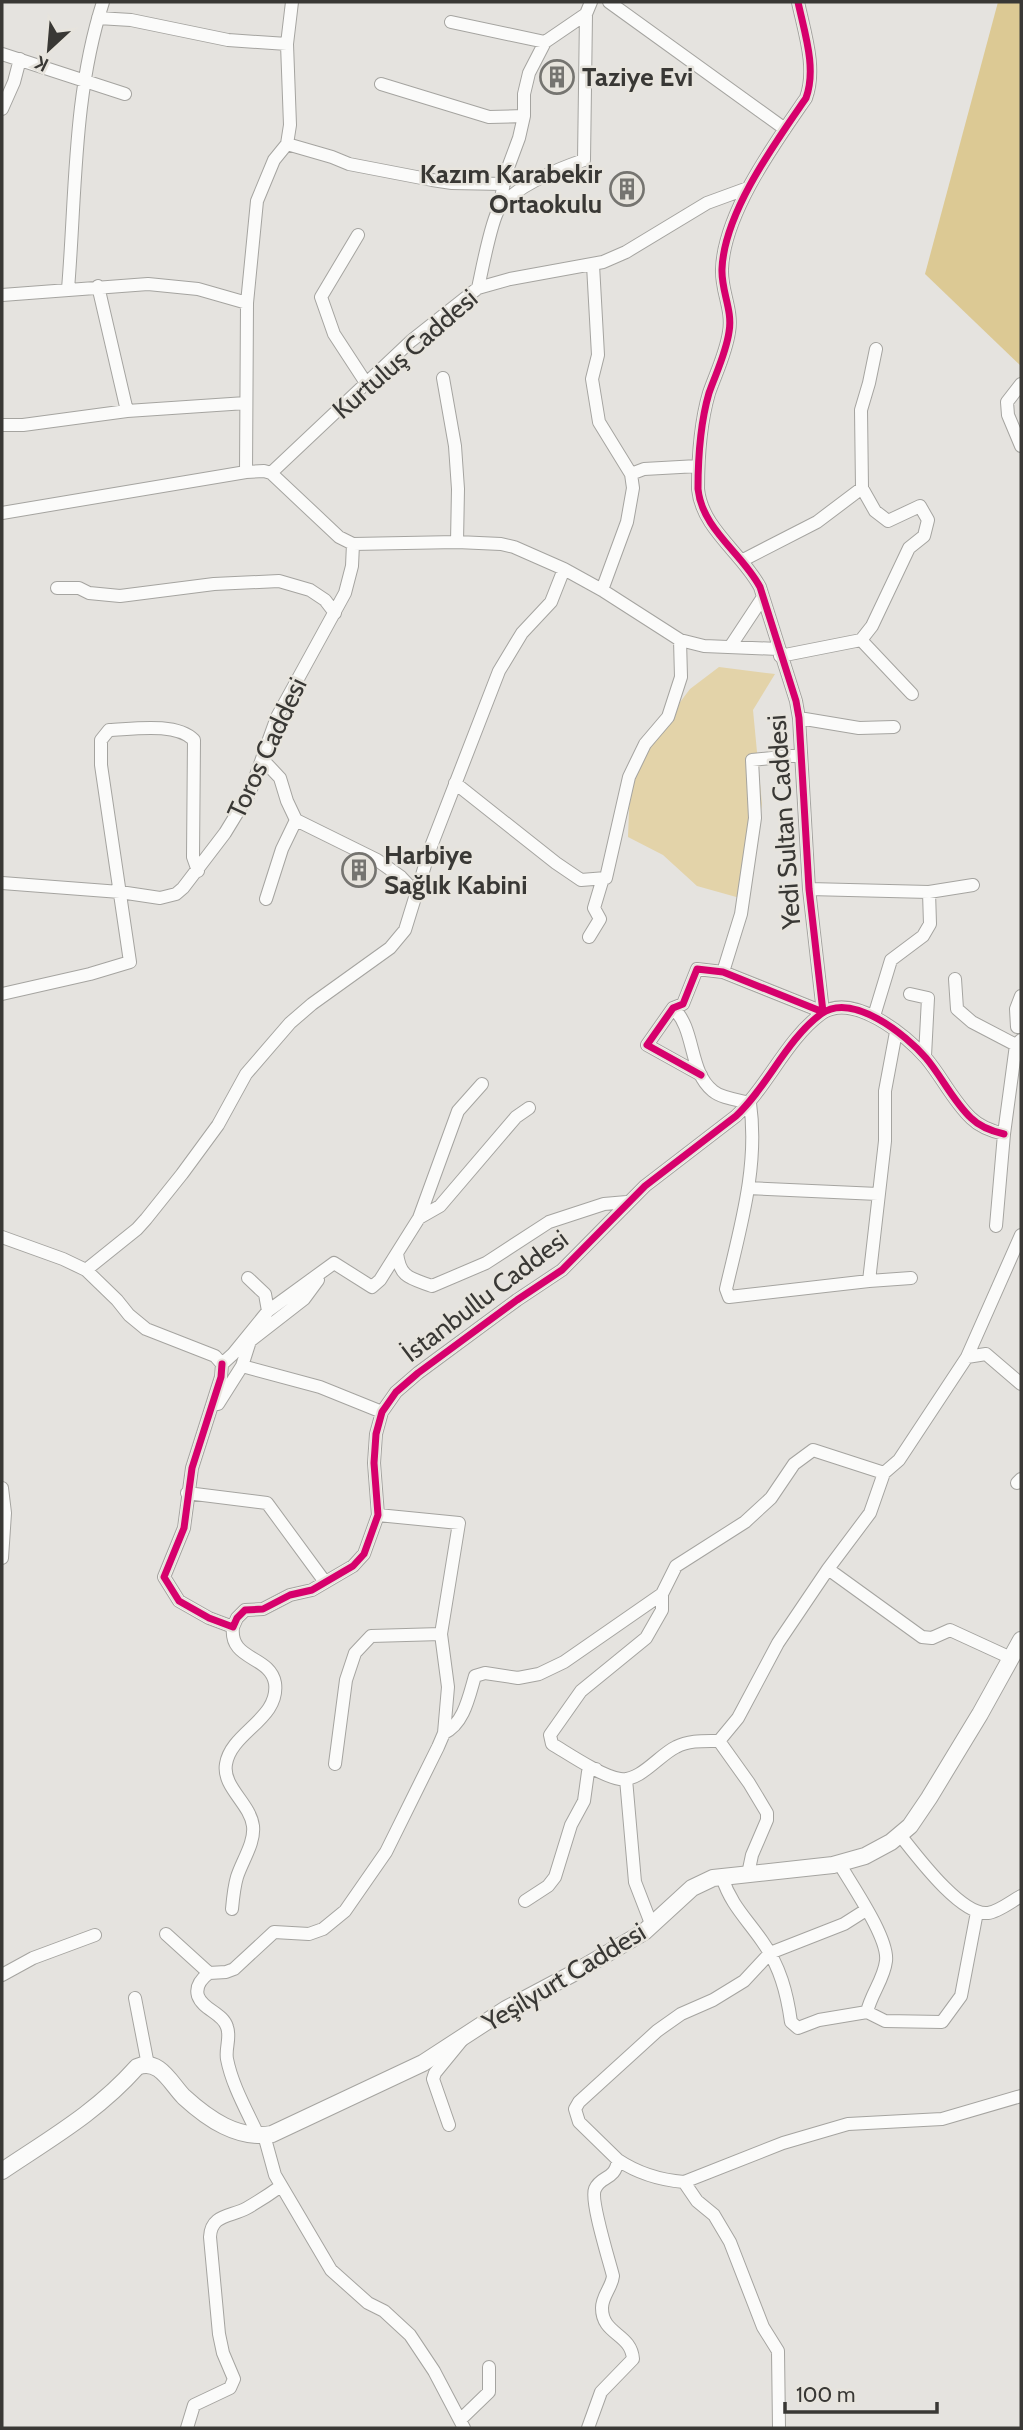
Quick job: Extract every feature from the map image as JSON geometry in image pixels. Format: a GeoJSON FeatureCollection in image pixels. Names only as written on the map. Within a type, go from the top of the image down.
{"type":"FeatureCollection","features":[{"type":"Feature","properties":{"kind":"main road","name":"Yeşilyurt Caddesi"},"geometry":{"type":"LineString","coordinates":[[261,2135],[284,2129],[399,2076],[506,2009],[572,1974],[652,1926],[692,1888],[713,1878],[839,1863],[865,1856],[900,1835],[910,1826],[929,1798],[1021,1640]]}},
{"type":"Feature","properties":{"kind":"main road"},"geometry":{"type":"LineString","coordinates":[[3,2166],[99,2105],[137,2067],[148,2065],[166,2074],[184,2097],[227,2128],[243,2134],[261,2135]]}},
{"type":"Feature","properties":{"kind":"street"},"geometry":{"type":"LineString","coordinates":[[68,289],[77,145],[85,81],[103,2]]}},
{"type":"Feature","properties":{"kind":"street"},"geometry":{"type":"LineString","coordinates":[[246,472],[247,303],[257,201],[274,160],[286,145],[290,125],[287,44],[292,2]]}},
{"type":"Feature","properties":{"kind":"street"},"geometry":{"type":"LineString","coordinates":[[609,2],[785,129]]}},
{"type":"Feature","properties":{"kind":"street","name":"Yedi Sultan Caddesi"},"geometry":{"type":"LineString","coordinates":[[798,2],[806,37],[810,87],[748,188],[730,234],[722,268],[730,331],[706,405],[698,466],[699,498],[704,509],[724,543],[751,571],[763,597],[799,718],[809,889],[823,1012]]}},
{"type":"Feature","properties":{"kind":"street"},"geometry":{"type":"LineString","coordinates":[[478,288],[504,184],[519,138],[529,72],[545,42],[588,8]]}},
{"type":"Feature","properties":{"kind":"street"},"geometry":{"type":"LineString","coordinates":[[498,209],[541,178],[584,160],[588,8]]}},
{"type":"Feature","properties":{"kind":"street"},"geometry":{"type":"LineString","coordinates":[[98,18],[131,20],[228,40],[287,44]]}},
{"type":"Feature","properties":{"kind":"street"},"geometry":{"type":"LineString","coordinates":[[452,22],[545,42]]}},
{"type":"Feature","properties":{"kind":"street"},"geometry":{"type":"LineString","coordinates":[[2,54],[125,94]]}},
{"type":"Feature","properties":{"kind":"street"},"geometry":{"type":"LineString","coordinates":[[2,109],[14,82],[20,59]]}},
{"type":"Feature","properties":{"kind":"street"},"geometry":{"type":"LineString","coordinates":[[381,84],[489,117],[523,117]]}},
{"type":"Feature","properties":{"kind":"street"},"geometry":{"type":"LineString","coordinates":[[286,145],[349,164],[432,180],[504,184]]}},
{"type":"Feature","properties":{"kind":"street","name":"Kurtuluş Caddesi"},"geometry":{"type":"LineString","coordinates":[[271,473],[411,341],[478,288],[510,279],[593,265],[626,252],[707,203],[748,188]]}},
{"type":"Feature","properties":{"kind":"street"},"geometry":{"type":"LineString","coordinates":[[358,235],[321,297],[334,334],[366,383]]}},
{"type":"Feature","properties":{"kind":"street"},"geometry":{"type":"LineString","coordinates":[[593,265],[598,355],[592,379],[599,422],[631,474],[633,488],[627,522],[602,590]]}},
{"type":"Feature","properties":{"kind":"street"},"geometry":{"type":"LineString","coordinates":[[2,295],[148,284],[198,289],[247,303]]}},
{"type":"Feature","properties":{"kind":"street"},"geometry":{"type":"LineString","coordinates":[[97,286],[127,411]]}},
{"type":"Feature","properties":{"kind":"street"},"geometry":{"type":"LineString","coordinates":[[2,513],[264,471],[271,473],[339,537],[353,544],[457,542],[514,547],[564,569],[680,640],[692,644],[779,652],[861,640],[872,626],[909,548],[924,536],[928,520],[920,506],[888,521],[875,511],[862,488],[861,410],[876,349]]}},
{"type":"Feature","properties":{"kind":"street"},"geometry":{"type":"LineString","coordinates":[[443,378],[455,446],[458,489],[457,542]]}},
{"type":"Feature","properties":{"kind":"street"},"geometry":{"type":"LineString","coordinates":[[1021,384],[1007,402],[1008,415],[1021,446]]}},
{"type":"Feature","properties":{"kind":"street"},"geometry":{"type":"LineString","coordinates":[[2,425],[23,425],[127,411],[246,403]]}},
{"type":"Feature","properties":{"kind":"street"},"geometry":{"type":"LineString","coordinates":[[631,474],[645,469],[698,466]]}},
{"type":"Feature","properties":{"kind":"street"},"geometry":{"type":"LineString","coordinates":[[743,560],[817,522],[862,488]]}},
{"type":"Feature","properties":{"kind":"street","name":"Toros Caddesi"},"geometry":{"type":"LineString","coordinates":[[2,883],[120,892],[160,898],[169,897],[183,888],[241,809],[263,760],[277,717],[335,613],[349,582],[353,544]]}},
{"type":"Feature","properties":{"kind":"street"},"geometry":{"type":"LineString","coordinates":[[86,1270],[146,1219],[218,1125],[246,1074],[290,1023],[390,948],[405,930],[455,783],[499,671],[522,633],[551,602],[564,569]]}},
{"type":"Feature","properties":{"kind":"street"},"geometry":{"type":"LineString","coordinates":[[57,588],[79,588],[89,593],[120,596],[214,584],[279,581],[310,590],[325,600],[335,613]]}},
{"type":"Feature","properties":{"kind":"street"},"geometry":{"type":"LineString","coordinates":[[730,647],[763,597]]}},
{"type":"Feature","properties":{"kind":"street"},"geometry":{"type":"LineString","coordinates":[[589,937],[600,919],[594,908],[603,878],[606,877],[629,777],[645,744],[668,717],[681,677],[680,640]]}},
{"type":"Feature","properties":{"kind":"street"},"geometry":{"type":"LineString","coordinates":[[861,640],[912,694]]}},
{"type":"Feature","properties":{"kind":"street"},"geometry":{"type":"LineString","coordinates":[[799,718],[859,727],[894,727]]}},
{"type":"Feature","properties":{"kind":"street"},"geometry":{"type":"LineString","coordinates":[[2,994],[130,962],[101,765],[102,740],[109,730],[148,728],[181,731],[194,740],[193,857],[198,871]]}},
{"type":"Feature","properties":{"kind":"street"},"geometry":{"type":"LineString","coordinates":[[723,972],[741,914],[755,817],[752,760],[801,755]]}},
{"type":"Feature","properties":{"kind":"street"},"geometry":{"type":"LineString","coordinates":[[263,760],[280,778],[296,820],[377,860],[401,877],[416,893]]}},
{"type":"Feature","properties":{"kind":"street"},"geometry":{"type":"LineString","coordinates":[[455,783],[581,880],[603,878]]}},
{"type":"Feature","properties":{"kind":"street"},"geometry":{"type":"LineString","coordinates":[[266,899],[282,849],[296,820]]}},
{"type":"Feature","properties":{"kind":"street"},"geometry":{"type":"LineString","coordinates":[[809,889],[929,892],[973,885]]}},
{"type":"Feature","properties":{"kind":"street"},"geometry":{"type":"LineString","coordinates":[[874,1016],[891,961],[923,936],[930,924],[929,892]]}},
{"type":"Feature","properties":{"kind":"street"},"geometry":{"type":"LineString","coordinates":[[701,1075],[647,1045],[673,1008],[683,1004],[697,970],[723,972],[823,1012],[841,1007],[874,1016],[925,1056],[971,1118],[992,1131],[1004,1134]]}},
{"type":"Feature","properties":{"kind":"street"},"geometry":{"type":"LineString","coordinates":[[955,979],[957,1009],[972,1022],[1019,1043],[1004,1134],[996,1226]]}},
{"type":"Feature","properties":{"kind":"street"},"geometry":{"type":"LineString","coordinates":[[910,994],[928,998],[925,1056]]}},
{"type":"Feature","properties":{"kind":"street"},"geometry":{"type":"LineString","coordinates":[[1021,996],[1016,1009],[1017,1027],[1021,1027]]}},
{"type":"Feature","properties":{"kind":"street"},"geometry":{"type":"LineString","coordinates":[[673,1008],[682,1017],[701,1075],[713,1093],[750,1103],[754,1139],[748,1188],[726,1289],[729,1297],[911,1278]]}},
{"type":"Feature","properties":{"kind":"street","name":"İstanbullu Caddesi"},"geometry":{"type":"LineString","coordinates":[[378,1515],[376,1434],[382,1412],[396,1392],[517,1300],[562,1270],[627,1202],[750,1103],[792,1045],[823,1012]]}},
{"type":"Feature","properties":{"kind":"street"},"geometry":{"type":"LineString","coordinates":[[869,1281],[885,1141],[885,1091],[896,1032]]}},
{"type":"Feature","properties":{"kind":"street"},"geometry":{"type":"LineString","coordinates":[[222,1364],[268,1311],[334,1263],[372,1287],[381,1279],[419,1218],[457,1111],[482,1084]]}},
{"type":"Feature","properties":{"kind":"street"},"geometry":{"type":"LineString","coordinates":[[419,1218],[440,1206],[516,1117],[529,1108]]}},
{"type":"Feature","properties":{"kind":"street"},"geometry":{"type":"LineString","coordinates":[[748,1188],[878,1194]]}},
{"type":"Feature","properties":{"kind":"street"},"geometry":{"type":"LineString","coordinates":[[381,1279],[409,1278],[432,1286],[486,1263],[549,1223],[604,1204],[627,1202]]}},
{"type":"Feature","properties":{"kind":"street"},"geometry":{"type":"LineString","coordinates":[[719,1741],[738,1718],[778,1643],[870,1513],[884,1473],[899,1460],[967,1357],[1021,1235]]}},
{"type":"Feature","properties":{"kind":"street"},"geometry":{"type":"LineString","coordinates":[[2,1237],[86,1270],[146,1329],[215,1356],[222,1364],[222,1377],[192,1468],[184,1528],[164,1577],[180,1601],[209,1618],[233,1627]]}},
{"type":"Feature","properties":{"kind":"street"},"geometry":{"type":"LineString","coordinates":[[397,1253],[399,1268],[409,1278]]}},
{"type":"Feature","properties":{"kind":"street"},"geometry":{"type":"LineString","coordinates":[[206,1422],[242,1366],[250,1341],[304,1299],[325,1271]]}},
{"type":"Feature","properties":{"kind":"street"},"geometry":{"type":"LineString","coordinates":[[248,1278],[265,1294],[268,1311]]}},
{"type":"Feature","properties":{"kind":"street"},"geometry":{"type":"LineString","coordinates":[[967,1357],[986,1354],[1021,1384]]}},
{"type":"Feature","properties":{"kind":"street"},"geometry":{"type":"LineString","coordinates":[[242,1366],[320,1387],[382,1412]]}},
{"type":"Feature","properties":{"kind":"street"},"geometry":{"type":"LineString","coordinates":[[444,1733],[453,1729],[462,1716],[475,1676],[485,1673],[518,1678],[539,1674],[564,1662],[662,1594],[676,1566],[746,1522],[771,1498],[794,1464],[813,1450],[884,1473]]}},
{"type":"Feature","properties":{"kind":"street"},"geometry":{"type":"LineString","coordinates":[[2,1488],[5,1513],[2,1558]]}},
{"type":"Feature","properties":{"kind":"street"},"geometry":{"type":"LineString","coordinates":[[187,1493],[267,1503],[326,1582]]}},
{"type":"Feature","properties":{"kind":"street"},"geometry":{"type":"LineString","coordinates":[[232,1909],[236,1880],[254,1829],[251,1816],[227,1777],[226,1764],[238,1740],[261,1719],[274,1695],[275,1683],[271,1673],[236,1647],[232,1638],[237,1618],[245,1610],[263,1609],[290,1595],[312,1590],[353,1566],[364,1554],[378,1515],[459,1523],[442,1634],[448,1687],[444,1733],[386,1852],[358,1894],[340,1916],[323,1929],[309,1934],[274,1932],[234,1969],[209,1973],[202,1978],[197,1994],[201,2001],[224,2019],[230,2037],[226,2056],[229,2068],[261,2135],[275,2175],[331,2270],[410,2335],[434,2371],[462,2424],[485,2397],[490,2385],[489,2367]]}},
{"type":"Feature","properties":{"kind":"street"},"geometry":{"type":"LineString","coordinates":[[828,1569],[922,1637],[932,1638],[950,1630],[1011,1658]]}},
{"type":"Feature","properties":{"kind":"street"},"geometry":{"type":"LineString","coordinates":[[662,1594],[663,1610],[646,1638],[581,1691],[550,1735],[552,1744],[596,1769],[618,1779],[626,1779],[675,1747],[692,1741],[719,1741]]}},
{"type":"Feature","properties":{"kind":"street"},"geometry":{"type":"LineString","coordinates":[[335,1764],[346,1680],[355,1653],[370,1636],[442,1634]]}},
{"type":"Feature","properties":{"kind":"street"},"geometry":{"type":"LineString","coordinates":[[719,1741],[767,1814],[767,1821],[755,1846],[748,1874]]}},
{"type":"Feature","properties":{"kind":"street"},"geometry":{"type":"LineString","coordinates":[[525,1901],[548,1886],[555,1877],[572,1825],[584,1801],[588,1772],[596,1769]]}},
{"type":"Feature","properties":{"kind":"street"},"geometry":{"type":"LineString","coordinates":[[626,1779],[635,1882],[652,1926]]}},
{"type":"Feature","properties":{"kind":"street"},"geometry":{"type":"LineString","coordinates":[[900,1835],[942,1886],[976,1912],[989,1913],[1021,1896]]}},
{"type":"Feature","properties":{"kind":"street"},"geometry":{"type":"LineString","coordinates":[[839,1863],[880,1934],[887,1959],[870,1998],[867,2012]]}},
{"type":"Feature","properties":{"kind":"street"},"geometry":{"type":"LineString","coordinates":[[722,1877],[735,1908],[770,1953],[781,1974],[791,2022],[798,2028],[819,2020],[867,2012],[885,2021],[942,2022],[961,1996],[976,1912]]}},
{"type":"Feature","properties":{"kind":"street"},"geometry":{"type":"LineString","coordinates":[[866,1910],[844,1924],[770,1953],[744,1981],[713,2000],[681,2014],[657,2031],[579,2102],[575,2109],[579,2122],[618,2160],[645,2175],[684,2182],[783,2143],[848,2123],[942,2119],[1021,2096]]}},
{"type":"Feature","properties":{"kind":"street"},"geometry":{"type":"LineString","coordinates":[[166,1934],[209,1973]]}},
{"type":"Feature","properties":{"kind":"street"},"geometry":{"type":"LineString","coordinates":[[2,1975],[33,1958],[95,1935]]}},
{"type":"Feature","properties":{"kind":"street"},"geometry":{"type":"LineString","coordinates":[[135,1998],[148,2065]]}},
{"type":"Feature","properties":{"kind":"street"},"geometry":{"type":"LineString","coordinates":[[449,2124],[433,2079],[464,2037]]}},
{"type":"Feature","properties":{"kind":"street"},"geometry":{"type":"LineString","coordinates":[[588,2428],[601,2392],[633,2360],[627,2340],[613,2332],[602,2312],[613,2276],[594,2190],[614,2174],[618,2160]]}},
{"type":"Feature","properties":{"kind":"street"},"geometry":{"type":"LineString","coordinates":[[684,2182],[714,2215],[730,2242],[763,2327],[778,2351],[779,2428]]}},
{"type":"Feature","properties":{"kind":"street"},"geometry":{"type":"LineString","coordinates":[[187,2428],[194,2405],[230,2388],[234,2379],[223,2353],[219,2334],[210,2237],[212,2225],[224,2215],[244,2210],[281,2186]]}},
{"type":"Feature","properties":{"kind":"shaded area"},"geometry":{"type":"Polygon","coordinates":[[[998,2],[1021,2],[1021,366],[925,274],[998,2]]]}},
{"type":"Feature","properties":{"kind":"shaded area"},"geometry":{"type":"Polygon","coordinates":[[[719,667],[775,674],[753,710],[762,804],[747,900],[697,886],[663,855],[628,837],[630,784],[656,734],[690,689],[719,667]]]}},
{"type":"Feature","properties":{"kind":"cycle path"},"geometry":{"type":"LineString","coordinates":[[701,1075],[647,1045],[673,1008],[683,1004],[697,969],[723,972],[823,1012],[809,889],[796,701],[760,587],[715,529],[701,503],[698,489],[703,417],[730,324],[722,277],[725,247],[741,202],[806,98],[809,86],[810,62],[798,2]]}},
{"type":"Feature","properties":{"kind":"cycle path"},"geometry":{"type":"LineString","coordinates":[[222,1364],[221,1377],[192,1468],[184,1528],[164,1577],[179,1601],[209,1618],[233,1627],[245,1610],[263,1609],[290,1595],[312,1590],[353,1566],[364,1554],[378,1515],[374,1463],[376,1434],[382,1412],[396,1392],[517,1300],[562,1270],[645,1186],[736,1116],[758,1091],[797,1037],[821,1014],[834,1008],[848,1008],[863,1012],[892,1028],[926,1058],[971,1118],[986,1128],[1004,1134]]}},
{"type":"Feature","properties":{"kind":"place","name":"Taziye Evi"},"geometry":{"type":"Point","coordinates":[557,77]}},
{"type":"Feature","properties":{"kind":"place","name":"Kazım Karabekir Ortaokulu"},"geometry":{"type":"Point","coordinates":[627,189]}},
{"type":"Feature","properties":{"kind":"place","name":"Harbiye Sağlık Kabini"},"geometry":{"type":"Point","coordinates":[359,870]}}]}
